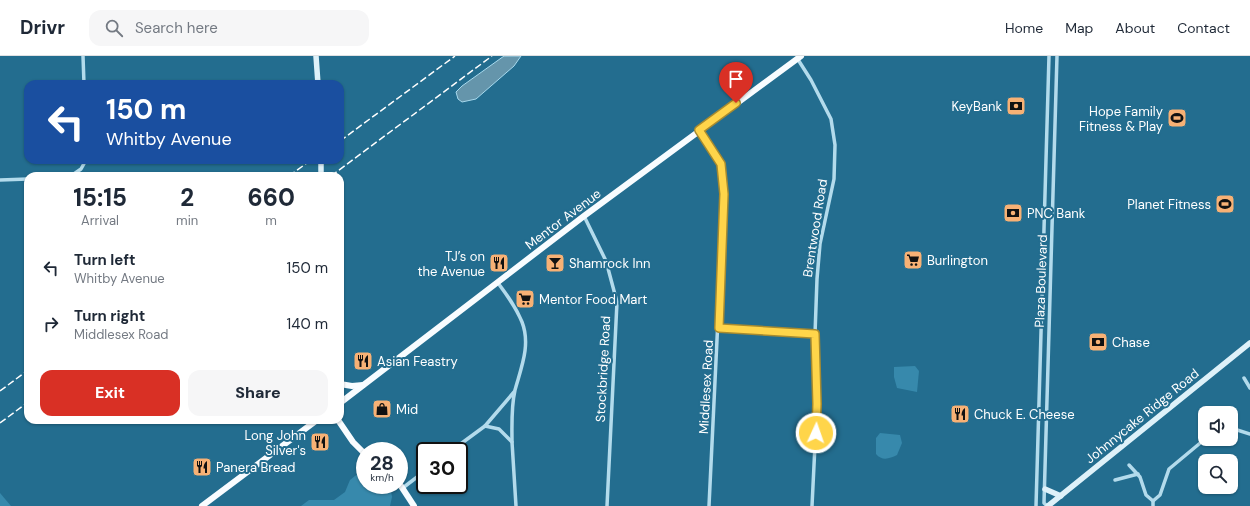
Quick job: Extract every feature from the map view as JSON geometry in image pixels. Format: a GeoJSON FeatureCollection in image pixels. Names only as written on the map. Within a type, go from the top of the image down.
{"type":"FeatureCollection","features":[{"type":"Feature","properties":{"kind":"main road"},"geometry":{"type":"LineString","coordinates":[[316,56],[318,80]]}},
{"type":"Feature","properties":{"kind":"main road","name":"Mentor Avenue"},"geometry":{"type":"LineString","coordinates":[[344,400],[584,216],[799,57]]}},
{"type":"Feature","properties":{"kind":"main road","name":"Johnnycake Ridge Road"},"geometry":{"type":"LineString","coordinates":[[1048,506],[1250,343]]}},
{"type":"Feature","properties":{"kind":"main road"},"geometry":{"type":"LineString","coordinates":[[344,385],[363,385]]}},
{"type":"Feature","properties":{"kind":"main road"},"geometry":{"type":"LineString","coordinates":[[202,506],[312,424]]}},
{"type":"Feature","properties":{"kind":"main road"},"geometry":{"type":"LineString","coordinates":[[341,424],[356,445]]}},
{"type":"Feature","properties":{"kind":"main road"},"geometry":{"type":"LineString","coordinates":[[1045,489],[1061,496]]}},
{"type":"Feature","properties":{"kind":"main road"},"geometry":{"type":"LineString","coordinates":[[407,494],[414,506]]}},
{"type":"Feature","properties":{"kind":"street"},"geometry":{"type":"LineString","coordinates":[[83,56],[84,80]]}},
{"type":"Feature","properties":{"kind":"street","name":"Plaza Boulevard"},"geometry":{"type":"LineString","coordinates":[[1036,506],[1048,56]]}},
{"type":"Feature","properties":{"kind":"street","name":"Plaza Boulevard"},"geometry":{"type":"LineString","coordinates":[[1048,506],[1044,503],[1057,56]]}},
{"type":"Feature","properties":{"kind":"street","name":"Brentwood Road"},"geometry":{"type":"LineString","coordinates":[[799,57],[831,118],[835,145],[834,180],[820,244],[817,279],[815,334],[817,404],[812,506]]}},
{"type":"Feature","properties":{"kind":"street","name":"Middlesex Road"},"geometry":{"type":"LineString","coordinates":[[699,130],[721,164],[723,186],[719,328],[709,506]]}},
{"type":"Feature","properties":{"kind":"street"},"geometry":{"type":"LineString","coordinates":[[77,172],[81,169],[84,164]]}},
{"type":"Feature","properties":{"kind":"street"},"geometry":{"type":"LineString","coordinates":[[0,180],[24,179]]}},
{"type":"Feature","properties":{"kind":"street","name":"Stockbridge Road"},"geometry":{"type":"LineString","coordinates":[[584,216],[606,261],[617,302],[607,506]]}},
{"type":"Feature","properties":{"kind":"street"},"geometry":{"type":"LineString","coordinates":[[498,283],[517,311],[524,331],[525,357],[515,391],[512,427],[516,506]]}},
{"type":"Feature","properties":{"kind":"street"},"geometry":{"type":"LineString","coordinates":[[719,328],[815,334]]}},
{"type":"Feature","properties":{"kind":"street"},"geometry":{"type":"LineString","coordinates":[[1244,378],[1250,388]]}},
{"type":"Feature","properties":{"kind":"street"},"geometry":{"type":"LineString","coordinates":[[464,442],[485,426],[515,391]]}},
{"type":"Feature","properties":{"kind":"street"},"geometry":{"type":"LineString","coordinates":[[485,426],[499,429],[512,442]]}},
{"type":"Feature","properties":{"kind":"street"},"geometry":{"type":"LineString","coordinates":[[1238,430],[1250,434]]}},
{"type":"Feature","properties":{"kind":"street"},"geometry":{"type":"LineString","coordinates":[[1153,506],[1153,501],[1160,495],[1169,469],[1198,445]]}},
{"type":"Feature","properties":{"kind":"street"},"geometry":{"type":"LineString","coordinates":[[1129,465],[1138,474],[1146,495],[1153,501]]}},
{"type":"Feature","properties":{"kind":"street"},"geometry":{"type":"LineString","coordinates":[[1115,480],[1138,474]]}},
{"type":"Feature","properties":{"kind":"shaded area"},"geometry":{"type":"Polygon","coordinates":[[[504,56],[521,56],[514,66],[476,99],[462,102],[458,99],[456,92],[462,86],[504,56]]]}},
{"type":"Feature","properties":{"kind":"shaded area"},"geometry":{"type":"Polygon","coordinates":[[[915,366],[919,371],[917,392],[897,388],[894,377],[894,367],[915,366]]]}},
{"type":"Feature","properties":{"kind":"shaded area"},"geometry":{"type":"Polygon","coordinates":[[[880,433],[900,435],[902,443],[897,455],[886,459],[881,458],[876,454],[876,438],[880,433]]]}},
{"type":"Feature","properties":{"kind":"shaded area"},"geometry":{"type":"Polygon","coordinates":[[[356,475],[356,494],[392,494],[390,506],[301,506],[309,500],[334,500],[345,492],[350,480],[356,475]]]}},
{"type":"Feature","properties":{"kind":"shaded area"},"geometry":{"type":"Polygon","coordinates":[[[0,493],[11,506],[0,506],[0,493]]]}},
{"type":"Feature","properties":{"kind":"railway"},"geometry":{"type":"LineString","coordinates":[[344,138],[455,56]]}},
{"type":"Feature","properties":{"kind":"railway"},"geometry":{"type":"LineString","coordinates":[[336,172],[492,56]]}},
{"type":"Feature","properties":{"kind":"railway"},"geometry":{"type":"LineString","coordinates":[[294,172],[306,164]]}},
{"type":"Feature","properties":{"kind":"railway"},"geometry":{"type":"LineString","coordinates":[[0,391],[24,373]]}},
{"type":"Feature","properties":{"kind":"railway"},"geometry":{"type":"LineString","coordinates":[[0,423],[24,405]]}},
{"type":"Feature","properties":{"kind":"place","name":"KeyBank"},"geometry":{"type":"Point","coordinates":[1016,106]}},
{"type":"Feature","properties":{"kind":"place","name":"Hope Family Fitness & Play"},"geometry":{"type":"Point","coordinates":[1177,118]}},
{"type":"Feature","properties":{"kind":"place","name":"Planet Fitness"},"geometry":{"type":"Point","coordinates":[1225,204]}},
{"type":"Feature","properties":{"kind":"place","name":"PNC Bank"},"geometry":{"type":"Point","coordinates":[1013,213]}},
{"type":"Feature","properties":{"kind":"place","name":"Burlington"},"geometry":{"type":"Point","coordinates":[913,260]}},
{"type":"Feature","properties":{"kind":"place","name":"TJ’s on the Avenue"},"geometry":{"type":"Point","coordinates":[499,263]}},
{"type":"Feature","properties":{"kind":"place","name":"Shamrock Inn"},"geometry":{"type":"Point","coordinates":[555,263]}},
{"type":"Feature","properties":{"kind":"place","name":"Mentor Food Mart"},"geometry":{"type":"Point","coordinates":[525,299]}},
{"type":"Feature","properties":{"kind":"place","name":"Chase"},"geometry":{"type":"Point","coordinates":[1098,342]}},
{"type":"Feature","properties":{"kind":"place","name":"Asian Feastry"},"geometry":{"type":"Point","coordinates":[363,361]}},
{"type":"Feature","properties":{"kind":"place","name":"Mid"},"geometry":{"type":"Point","coordinates":[382,409]}},
{"type":"Feature","properties":{"kind":"place","name":"Chuck E. Cheese"},"geometry":{"type":"Point","coordinates":[960,414]}},
{"type":"Feature","properties":{"kind":"place","name":"Long John Silver's"},"geometry":{"type":"Point","coordinates":[320,442]}},
{"type":"Feature","properties":{"kind":"place","name":"Panera Bread"},"geometry":{"type":"Point","coordinates":[202,467]}},
{"type":"Feature","properties":{"kind":"route"},"geometry":{"type":"LineString","coordinates":[[736,103],[699,130],[721,164],[724,194],[719,328],[815,334],[817,404],[816,433]]}}]}
